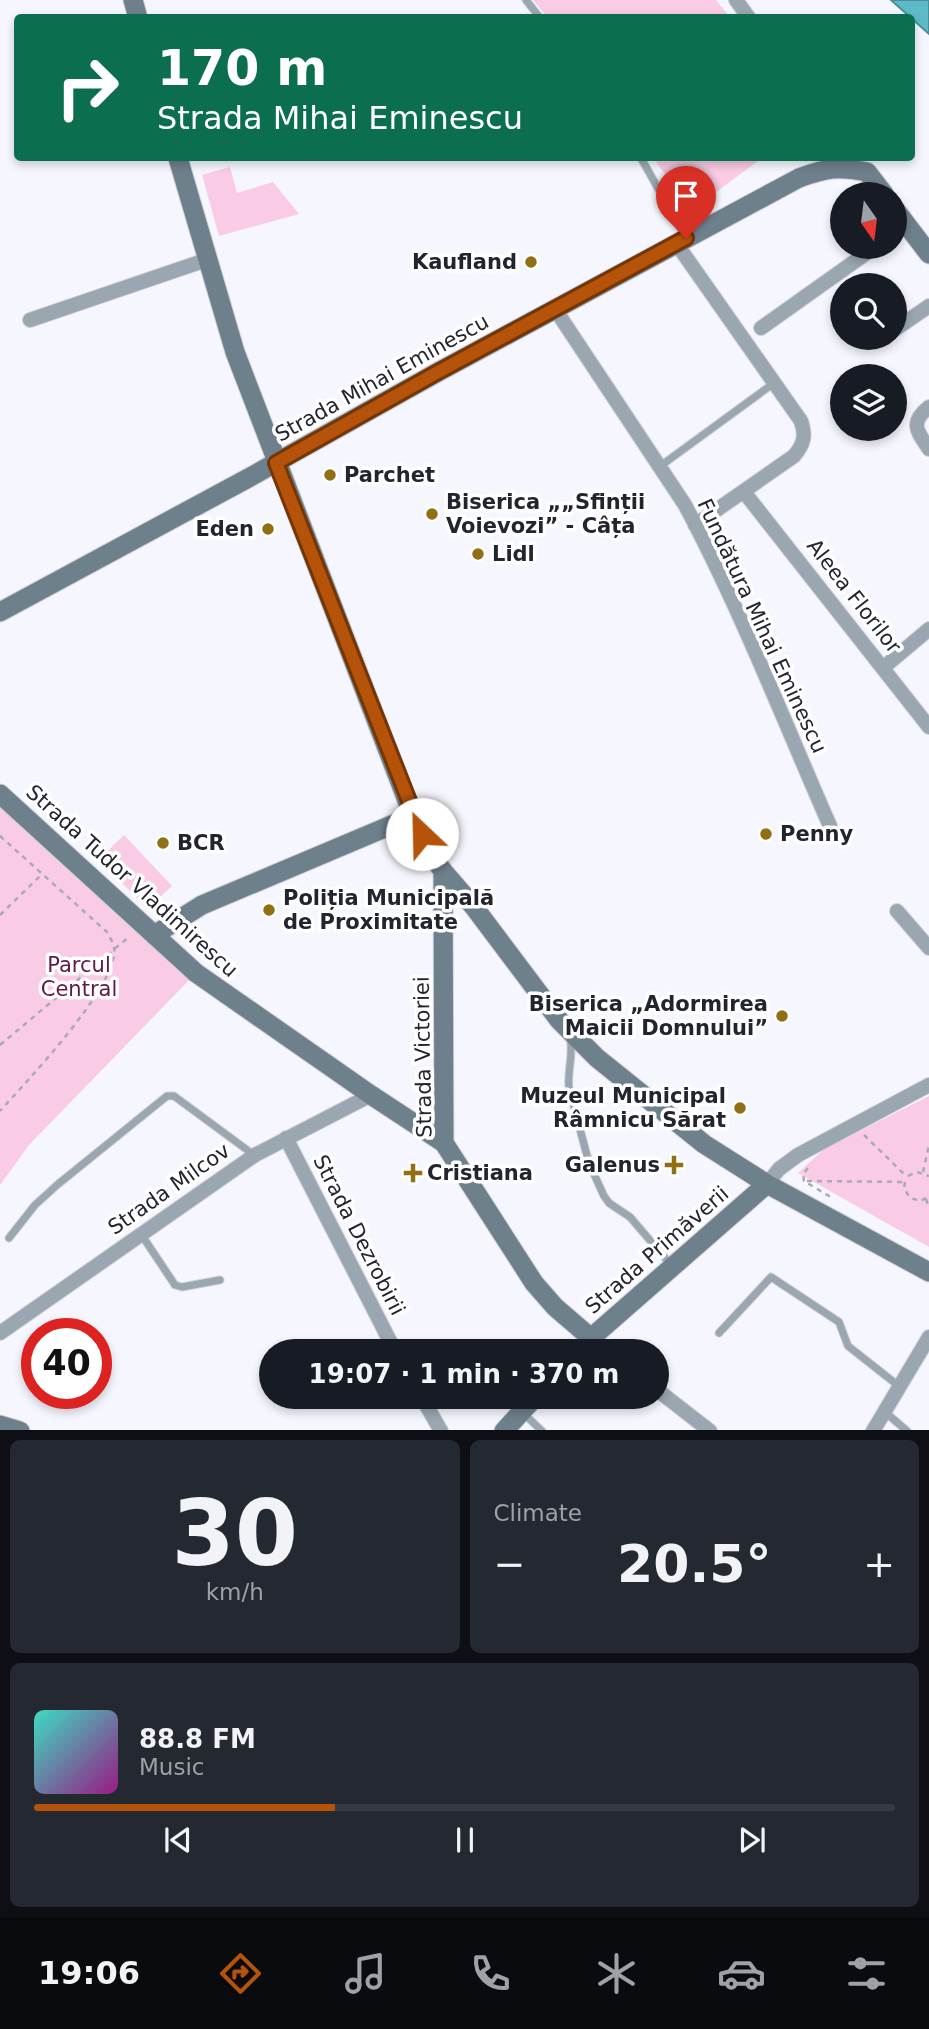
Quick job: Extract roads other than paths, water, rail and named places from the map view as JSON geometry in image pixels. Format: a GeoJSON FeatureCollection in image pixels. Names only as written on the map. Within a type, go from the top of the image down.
{"type":"FeatureCollection","features":[{"type":"Feature","properties":{"kind":"street"},"geometry":{"type":"LineString","coordinates":[[179,161],[235,352],[413,816],[430,853],[568,1031],[615,1074],[704,1144],[773,1177],[929,1272]]}},
{"type":"Feature","properties":{"kind":"street"},"geometry":{"type":"LineString","coordinates":[[861,165],[874,182]]}},
{"type":"Feature","properties":{"kind":"street","name":"Strada Mihai Eminescu"},"geometry":{"type":"LineString","coordinates":[[0,612],[774,190],[833,167],[861,165]]}},
{"type":"Feature","properties":{"kind":"street"},"geometry":{"type":"LineString","coordinates":[[907,235],[929,254]]}},
{"type":"Feature","properties":{"kind":"street"},"geometry":{"type":"LineString","coordinates":[[681,241],[801,421],[805,433],[802,446],[794,456],[695,525]]}},
{"type":"Feature","properties":{"kind":"street"},"geometry":{"type":"LineString","coordinates":[[761,328],[858,259]]}},
{"type":"Feature","properties":{"kind":"street"},"geometry":{"type":"LineString","coordinates":[[30,320],[206,260]]}},
{"type":"Feature","properties":{"kind":"street"},"geometry":{"type":"LineString","coordinates":[[907,321],[929,306]]}},
{"type":"Feature","properties":{"kind":"street","name":"Fundătura Mihai Eminescu"},"geometry":{"type":"LineString","coordinates":[[555,309],[695,525],[721,576],[830,826]]}},
{"type":"Feature","properties":{"kind":"street"},"geometry":{"type":"LineString","coordinates":[[929,407],[919,415],[916,423],[918,432],[929,449]]}},
{"type":"Feature","properties":{"kind":"street","name":"Aleea Florilor"},"geometry":{"type":"LineString","coordinates":[[744,492],[929,727]]}},
{"type":"Feature","properties":{"kind":"street"},"geometry":{"type":"LineString","coordinates":[[884,667],[929,629]]}},
{"type":"Feature","properties":{"kind":"street","name":"Strada Tudor Vladimirescu"},"geometry":{"type":"LineString","coordinates":[[0,794],[220,992],[444,1143]]}},
{"type":"Feature","properties":{"kind":"street"},"geometry":{"type":"LineString","coordinates":[[149,930],[413,816]]}},
{"type":"Feature","properties":{"kind":"street","name":"Strada Victoriei"},"geometry":{"type":"LineString","coordinates":[[443,872],[444,1143],[534,1283],[581,1339]]}},
{"type":"Feature","properties":{"kind":"street"},"geometry":{"type":"LineString","coordinates":[[897,911],[929,948]]}},
{"type":"Feature","properties":{"kind":"street"},"geometry":{"type":"LineString","coordinates":[[773,1177],[798,1155],[929,1085]]}},
{"type":"Feature","properties":{"kind":"street","name":"Strada Milcov"},"geometry":{"type":"LineString","coordinates":[[0,1333],[255,1156],[370,1095]]}},
{"type":"Feature","properties":{"kind":"street","name":"Strada Dezrobirii"},"geometry":{"type":"LineString","coordinates":[[286,1138],[389,1339]]}},
{"type":"Feature","properties":{"kind":"street","name":"Strada Primăverii"},"geometry":{"type":"LineString","coordinates":[[591,1339],[773,1177]]}},
{"type":"Feature","properties":{"kind":"street"},"geometry":{"type":"LineString","coordinates":[[873,1430],[929,1337]]}},
{"type":"Feature","properties":{"kind":"street"},"geometry":{"type":"LineString","coordinates":[[669,1399],[709,1430]]}},
{"type":"Feature","properties":{"kind":"street"},"geometry":{"type":"LineString","coordinates":[[428,1409],[440,1430]]}},
{"type":"Feature","properties":{"kind":"street"},"geometry":{"type":"LineString","coordinates":[[504,1430],[524,1409]]}},
{"type":"Feature","properties":{"kind":"street"},"geometry":{"type":"LineString","coordinates":[[0,1425],[20,1430]]}},
{"type":"Feature","properties":{"kind":"lane"},"geometry":{"type":"LineString","coordinates":[[526,0],[537,14]]}},
{"type":"Feature","properties":{"kind":"lane"},"geometry":{"type":"LineString","coordinates":[[642,161],[681,241]]}},
{"type":"Feature","properties":{"kind":"lane"},"geometry":{"type":"LineString","coordinates":[[658,467],[774,383]]}},
{"type":"Feature","properties":{"kind":"lane"},"geometry":{"type":"LineString","coordinates":[[568,1031],[573,1058],[568,1076],[569,1088],[593,1177],[609,1203],[630,1217],[673,1266]]}},
{"type":"Feature","properties":{"kind":"lane"},"geometry":{"type":"LineString","coordinates":[[9,1238],[35,1205],[57,1185],[167,1096],[175,1097],[255,1156]]}},
{"type":"Feature","properties":{"kind":"lane"},"geometry":{"type":"LineString","coordinates":[[141,1234],[175,1285],[182,1287],[220,1280]]}},
{"type":"Feature","properties":{"kind":"lane"},"geometry":{"type":"LineString","coordinates":[[719,1332],[771,1277],[839,1322],[848,1346],[900,1387]]}},
{"type":"Feature","properties":{"kind":"lane"},"geometry":{"type":"LineString","coordinates":[[516,1409],[542,1430]]}},
{"type":"Feature","properties":{"kind":"lane"},"geometry":{"type":"LineString","coordinates":[[885,1412],[907,1430]]}},
{"type":"Feature","properties":{"kind":"water"},"geometry":{"type":"Polygon","coordinates":[[[891,0],[929,0],[929,34],[915,21],[915,14],[907,14],[891,0]]]}},
{"type":"Feature","properties":{"kind":"place","name":"Kaufland"},"geometry":{"type":"Point","coordinates":[531,262]}},
{"type":"Feature","properties":{"kind":"place","name":"Parchet"},"geometry":{"type":"Point","coordinates":[330,475]}},
{"type":"Feature","properties":{"kind":"place","name":"Biserica „„Sfinții Voievozi” - Câța"},"geometry":{"type":"Point","coordinates":[432,514]}},
{"type":"Feature","properties":{"kind":"place","name":"Eden"},"geometry":{"type":"Point","coordinates":[268,529]}},
{"type":"Feature","properties":{"kind":"place","name":"Lidl"},"geometry":{"type":"Point","coordinates":[478,554]}},
{"type":"Feature","properties":{"kind":"place","name":"Penny"},"geometry":{"type":"Point","coordinates":[766,834]}},
{"type":"Feature","properties":{"kind":"place","name":"BCR"},"geometry":{"type":"Point","coordinates":[163,843]}},
{"type":"Feature","properties":{"kind":"place","name":"Poliția Municipală de Proximitate"},"geometry":{"type":"Point","coordinates":[269,910]}},
{"type":"Feature","properties":{"kind":"place","name":"Biserica „Adormirea Maicii Domnului”"},"geometry":{"type":"Point","coordinates":[782,1016]}},
{"type":"Feature","properties":{"kind":"place","name":"Muzeul Municipal Râmnicu Sărat"},"geometry":{"type":"Point","coordinates":[740,1108]}},
{"type":"Feature","properties":{"kind":"place","name":"Galenus"},"geometry":{"type":"Point","coordinates":[674,1165]}},
{"type":"Feature","properties":{"kind":"place","name":"Cristiana"},"geometry":{"type":"Point","coordinates":[413,1173]}},
{"type":"Feature","properties":{"kind":"park label","name":"Parcul Central"},"geometry":{"type":"Point","coordinates":[79,977]}}]}
